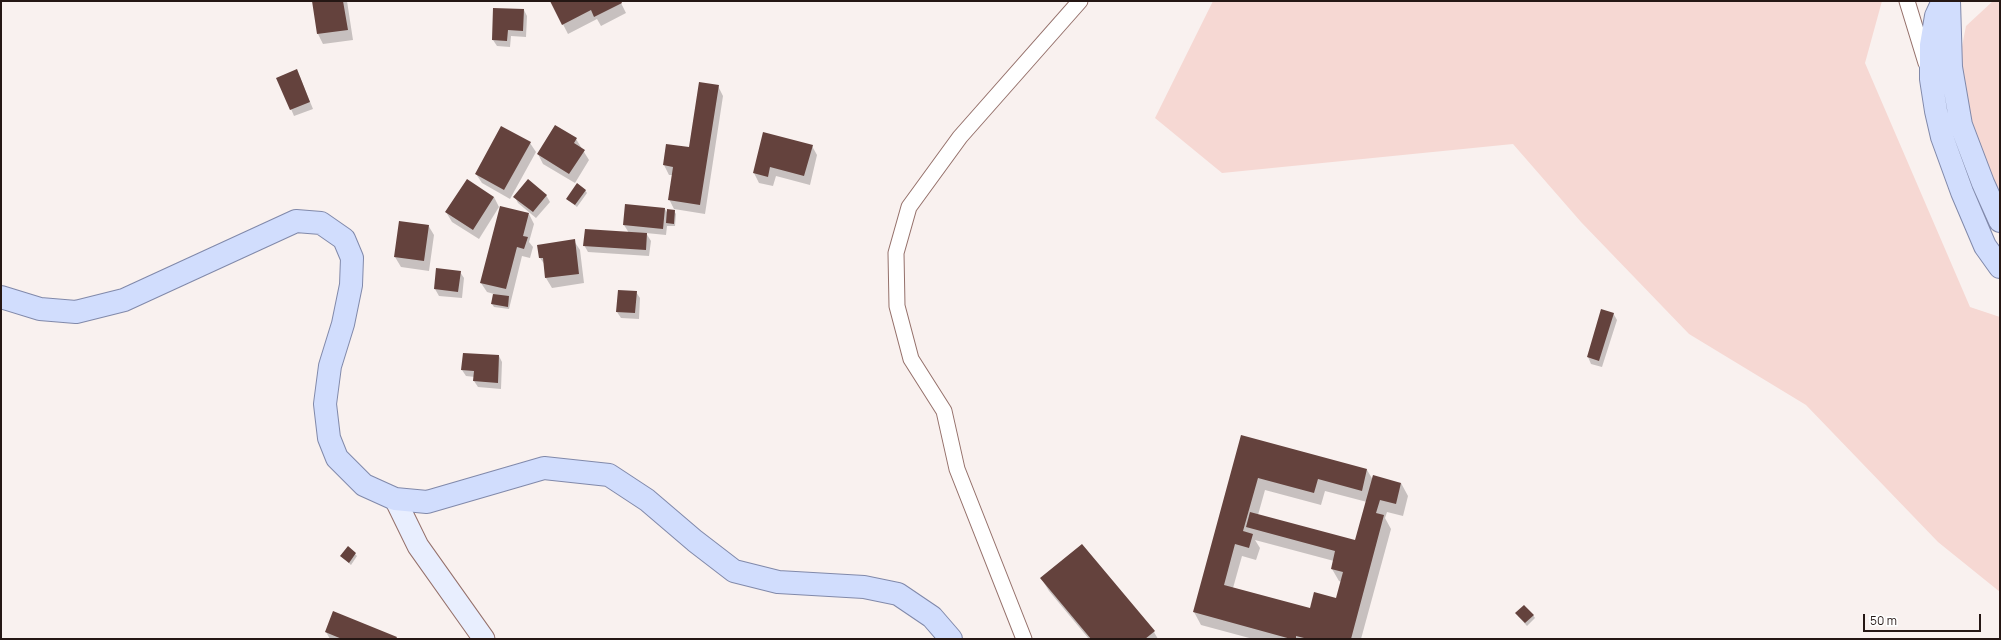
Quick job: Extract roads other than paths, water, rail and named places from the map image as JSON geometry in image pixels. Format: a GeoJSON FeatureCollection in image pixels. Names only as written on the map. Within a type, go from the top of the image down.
{"type":"FeatureCollection","features":[{"type":"Feature","properties":{"kind":"main road"},"geometry":{"type":"LineString","coordinates":[[1943,1],[1936,16],[1933,30],[1931,79],[1942,137],[1962,192],[1985,246],[2000,267]]}},
{"type":"Feature","properties":{"kind":"main road"},"geometry":{"type":"LineString","coordinates":[[1949,1],[1951,67],[1961,125],[1983,183],[2000,221]]}},
{"type":"Feature","properties":{"kind":"main road"},"geometry":{"type":"LineString","coordinates":[[1,297],[40,309],[76,312],[124,300],[296,221],[321,223],[344,239],[352,258],[351,285],[345,316],[330,366],[325,404],[329,438],[337,458],[364,485],[395,499],[427,502],[544,468],[609,475],[647,500],[694,541],[734,571],[778,582],[864,587],[898,594],[932,617],[951,639]]}},
{"type":"Feature","properties":{"kind":"street"},"geometry":{"type":"LineString","coordinates":[[1024,639],[957,469],[944,411],[911,359],[897,306],[896,253],[909,207],[960,137],[1080,1]]}},
{"type":"Feature","properties":{"kind":"street"},"geometry":{"type":"LineString","coordinates":[[1907,1],[1931,79]]}},
{"type":"Feature","properties":{"kind":"street"},"geometry":{"type":"LineString","coordinates":[[395,499],[418,546],[484,639]]}}]}
